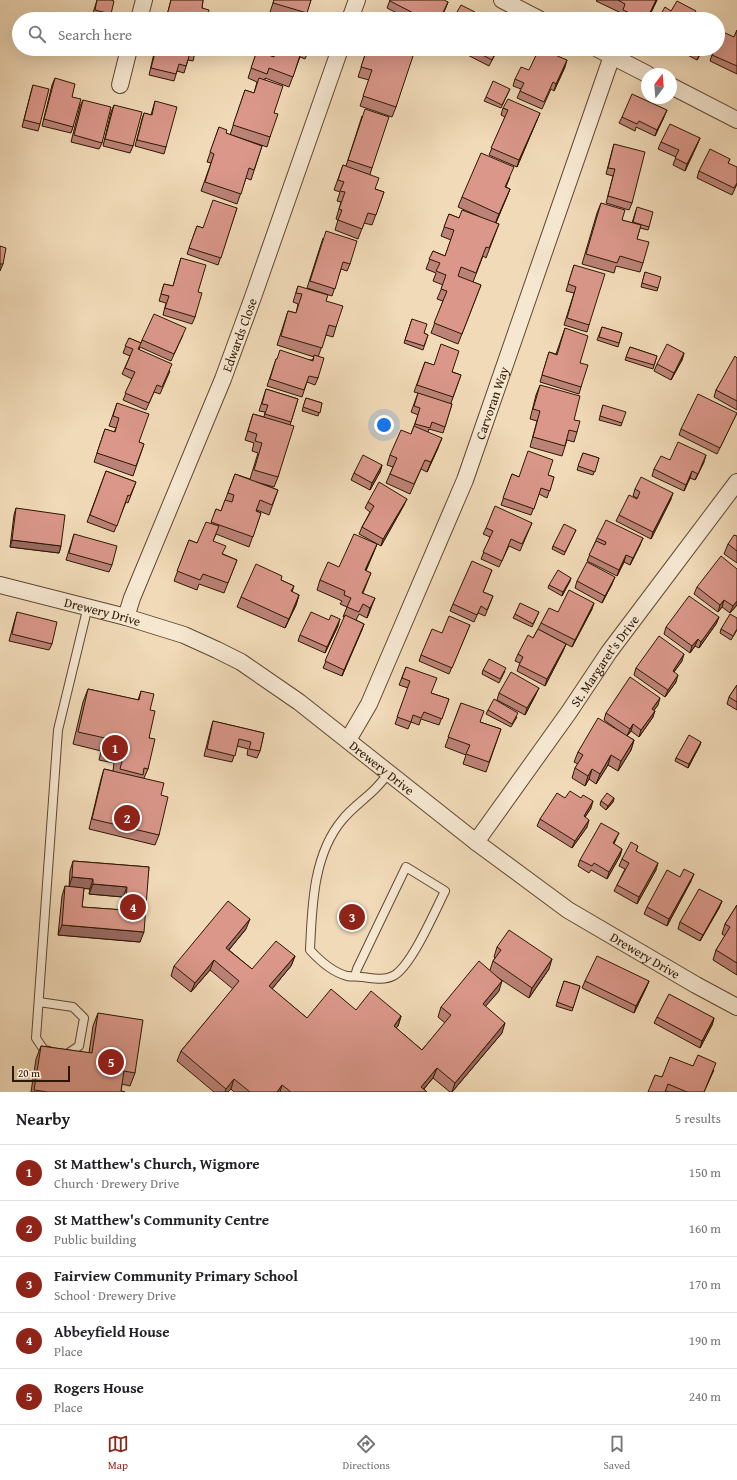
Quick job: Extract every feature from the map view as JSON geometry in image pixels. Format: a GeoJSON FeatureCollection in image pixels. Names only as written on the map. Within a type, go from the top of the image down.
{"type":"FeatureCollection","features":[{"type":"Feature","properties":{"kind":"street"},"geometry":{"type":"LineString","coordinates":[[141,12],[144,0]]}},
{"type":"Feature","properties":{"kind":"street"},"geometry":{"type":"LineString","coordinates":[[353,12],[357,0]]}},
{"type":"Feature","properties":{"kind":"street"},"geometry":{"type":"LineString","coordinates":[[502,0],[525,12]]}},
{"type":"Feature","properties":{"kind":"street"},"geometry":{"type":"LineString","coordinates":[[120,85],[127,56]]}},
{"type":"Feature","properties":{"kind":"street","name":"Edwards Close"},"geometry":{"type":"LineString","coordinates":[[126,616],[143,570],[223,379],[254,297],[338,56]]}},
{"type":"Feature","properties":{"kind":"street","name":"Carvoran Way"},"geometry":{"type":"LineString","coordinates":[[348,740],[369,704],[465,480],[555,223],[604,56]]}},
{"type":"Feature","properties":{"kind":"street"},"geometry":{"type":"LineString","coordinates":[[613,56],[641,71]]}},
{"type":"Feature","properties":{"kind":"street"},"geometry":{"type":"LineString","coordinates":[[677,89],[737,120]]}},
{"type":"Feature","properties":{"kind":"street","name":"St. Margaret's Drive"},"geometry":{"type":"LineString","coordinates":[[476,842],[569,712],[609,652],[737,482]]}},
{"type":"Feature","properties":{"kind":"street","name":"Drewery Drive"},"geometry":{"type":"LineString","coordinates":[[0,584],[126,616],[184,635],[241,662],[299,702],[476,842],[568,910],[696,985],[737,1007]]}},
{"type":"Feature","properties":{"kind":"lane"},"geometry":{"type":"LineString","coordinates":[[39,1002],[73,1007],[84,1018],[79,1046],[67,1054],[44,1050],[36,1038],[58,730],[88,606]]}},
{"type":"Feature","properties":{"kind":"lane"},"geometry":{"type":"LineString","coordinates":[[355,976],[357,968],[406,867],[445,891],[410,958],[400,971],[392,976],[381,979],[348,976],[331,969],[318,959],[310,950],[311,915],[316,881],[322,856],[330,838],[344,818],[376,788],[389,773]]}},
{"type":"Feature","properties":{"kind":"building"},"geometry":{"type":"Polygon","coordinates":[[[97,0],[114,1],[111,12],[95,10],[97,0]]]}},
{"type":"Feature","properties":{"kind":"building"},"geometry":{"type":"Polygon","coordinates":[[[171,0],[203,0],[202,8],[209,10],[209,12],[168,12],[171,0]]]}},
{"type":"Feature","properties":{"kind":"building"},"geometry":{"type":"Polygon","coordinates":[[[274,0],[311,0],[307,12],[273,3],[274,0]]]}},
{"type":"Feature","properties":{"kind":"building"},"geometry":{"type":"Polygon","coordinates":[[[444,0],[448,2],[443,12],[411,12],[390,1],[444,0]]]}},
{"type":"Feature","properties":{"kind":"building"},"geometry":{"type":"Polygon","coordinates":[[[618,0],[656,0],[650,12],[627,12],[623,10],[625,4],[618,0]]]}},
{"type":"Feature","properties":{"kind":"building"},"geometry":{"type":"Polygon","coordinates":[[[677,1],[696,11],[662,12],[665,7],[671,11],[677,1]]]}},
{"type":"Feature","properties":{"kind":"building"},"geometry":{"type":"Polygon","coordinates":[[[461,5],[475,12],[457,12],[461,5]]]}},
{"type":"Feature","properties":{"kind":"building"},"geometry":{"type":"Polygon","coordinates":[[[737,30],[737,66],[714,56],[725,56],[725,33],[734,37],[737,30]]]}},
{"type":"Feature","properties":{"kind":"building"},"geometry":{"type":"Polygon","coordinates":[[[154,56],[189,56],[186,66],[179,64],[176,74],[151,68],[154,56]]]}},
{"type":"Feature","properties":{"kind":"building"},"geometry":{"type":"Polygon","coordinates":[[[255,56],[300,56],[293,77],[269,68],[267,74],[251,68],[255,56]]]}},
{"type":"Feature","properties":{"kind":"building"},"geometry":{"type":"Polygon","coordinates":[[[365,56],[413,56],[396,107],[363,96],[372,70],[361,67],[365,56]]]}},
{"type":"Feature","properties":{"kind":"building"},"geometry":{"type":"Polygon","coordinates":[[[484,56],[494,56],[492,60],[484,56]]]}},
{"type":"Feature","properties":{"kind":"building"},"geometry":{"type":"Polygon","coordinates":[[[536,56],[558,56],[567,60],[556,84],[553,82],[544,102],[520,91],[524,83],[515,79],[521,67],[529,70],[536,56]]]}},
{"type":"Feature","properties":{"kind":"building"},"geometry":{"type":"Polygon","coordinates":[[[55,78],[75,84],[72,97],[81,99],[73,127],[44,119],[55,78]]]}},
{"type":"Feature","properties":{"kind":"building"},"geometry":{"type":"Polygon","coordinates":[[[259,78],[283,86],[274,113],[278,114],[270,137],[233,125],[245,90],[254,93],[259,78]]]}},
{"type":"Feature","properties":{"kind":"building"},"geometry":{"type":"Polygon","coordinates":[[[493,81],[510,89],[502,105],[486,97],[493,81]]]}},
{"type":"Feature","properties":{"kind":"building"},"geometry":{"type":"Polygon","coordinates":[[[33,85],[49,89],[40,124],[24,120],[33,85]]]}},
{"type":"Feature","properties":{"kind":"building"},"geometry":{"type":"Polygon","coordinates":[[[632,94],[641,98],[641,104],[654,104],[667,110],[657,130],[639,121],[637,124],[622,117],[632,94]]]}},
{"type":"Feature","properties":{"kind":"building"},"geometry":{"type":"Polygon","coordinates":[[[508,99],[540,113],[519,160],[491,148],[508,110],[503,108],[508,99]]]}},
{"type":"Feature","properties":{"kind":"building"},"geometry":{"type":"Polygon","coordinates":[[[83,100],[111,107],[102,143],[74,135],[83,100]]]}},
{"type":"Feature","properties":{"kind":"building"},"geometry":{"type":"Polygon","coordinates":[[[155,101],[177,107],[166,147],[137,140],[144,113],[152,115],[155,101]]]}},
{"type":"Feature","properties":{"kind":"building"},"geometry":{"type":"Polygon","coordinates":[[[114,105],[142,112],[133,146],[105,139],[114,105]]]}},
{"type":"Feature","properties":{"kind":"building"},"geometry":{"type":"Polygon","coordinates":[[[365,109],[389,117],[372,168],[348,160],[365,109]]]}},
{"type":"Feature","properties":{"kind":"building"},"geometry":{"type":"Polygon","coordinates":[[[670,124],[700,138],[687,164],[675,158],[679,150],[661,142],[670,124]]]}},
{"type":"Feature","properties":{"kind":"building"},"geometry":{"type":"Polygon","coordinates":[[[219,127],[227,130],[226,133],[262,146],[254,170],[249,168],[241,194],[205,182],[214,154],[210,152],[219,127]]]}},
{"type":"Feature","properties":{"kind":"building"},"geometry":{"type":"Polygon","coordinates":[[[614,144],[645,152],[632,203],[608,196],[615,169],[608,168],[614,144]]]}},
{"type":"Feature","properties":{"kind":"building"},"geometry":{"type":"Polygon","coordinates":[[[710,149],[730,159],[728,163],[737,167],[737,183],[734,188],[699,171],[710,149]]]}},
{"type":"Feature","properties":{"kind":"building"},"geometry":{"type":"Polygon","coordinates":[[[481,153],[514,167],[505,187],[510,189],[499,214],[462,197],[481,153]]]}},
{"type":"Feature","properties":{"kind":"building"},"geometry":{"type":"Polygon","coordinates":[[[343,165],[379,178],[375,189],[384,192],[376,215],[368,213],[362,229],[338,220],[342,210],[339,209],[345,192],[340,191],[344,182],[338,180],[343,165]]]}},
{"type":"Feature","properties":{"kind":"building"},"geometry":{"type":"Polygon","coordinates":[[[213,200],[237,208],[221,258],[189,248],[197,226],[203,228],[213,200]]]}},
{"type":"Feature","properties":{"kind":"building"},"geometry":{"type":"Polygon","coordinates":[[[601,203],[625,210],[622,220],[641,225],[637,239],[649,242],[643,263],[620,256],[617,263],[586,254],[601,203]]]}},
{"type":"Feature","properties":{"kind":"building"},"geometry":{"type":"Polygon","coordinates":[[[637,207],[653,212],[649,227],[633,222],[637,207]]]}},
{"type":"Feature","properties":{"kind":"building"},"geometry":{"type":"Polygon","coordinates":[[[462,210],[499,224],[489,248],[486,247],[476,273],[461,267],[458,276],[481,285],[462,334],[434,323],[447,291],[441,289],[446,275],[436,271],[440,263],[429,259],[433,251],[445,256],[454,230],[444,227],[449,214],[459,218],[462,210]]]}},
{"type":"Feature","properties":{"kind":"building"},"geometry":{"type":"Polygon","coordinates":[[[326,231],[357,241],[350,264],[343,262],[335,289],[310,281],[326,231]]]}},
{"type":"Feature","properties":{"kind":"building"},"geometry":{"type":"Polygon","coordinates":[[[0,246],[6,248],[3,264],[0,264],[0,246]]]}},
{"type":"Feature","properties":{"kind":"building"},"geometry":{"type":"Polygon","coordinates":[[[181,258],[206,265],[198,292],[202,293],[195,317],[165,308],[169,296],[161,294],[164,284],[173,286],[181,258]]]}},
{"type":"Feature","properties":{"kind":"building"},"geometry":{"type":"Polygon","coordinates":[[[574,265],[605,274],[589,325],[567,318],[576,287],[568,284],[574,265]]]}},
{"type":"Feature","properties":{"kind":"building"},"geometry":{"type":"Polygon","coordinates":[[[645,272],[661,277],[658,288],[642,283],[645,272]]]}},
{"type":"Feature","properties":{"kind":"building"},"geometry":{"type":"Polygon","coordinates":[[[298,286],[328,295],[326,301],[343,306],[336,327],[329,325],[322,348],[281,336],[288,311],[296,313],[302,294],[296,293],[298,286]]]}},
{"type":"Feature","properties":{"kind":"building"},"geometry":{"type":"Polygon","coordinates":[[[154,314],[186,328],[174,354],[142,340],[154,314]]]}},
{"type":"Feature","properties":{"kind":"building"},"geometry":{"type":"Polygon","coordinates":[[[412,319],[427,324],[424,333],[428,335],[424,346],[405,340],[412,319]]]}},
{"type":"Feature","properties":{"kind":"building"},"geometry":{"type":"Polygon","coordinates":[[[602,327],[622,333],[619,343],[599,337],[602,327]]]}},
{"type":"Feature","properties":{"kind":"building"},"geometry":{"type":"Polygon","coordinates":[[[565,328],[588,336],[580,363],[588,365],[581,387],[542,375],[549,352],[557,355],[565,328]]]}},
{"type":"Feature","properties":{"kind":"building"},"geometry":{"type":"Polygon","coordinates":[[[129,338],[141,343],[138,349],[172,364],[162,387],[157,385],[149,403],[125,393],[135,372],[125,368],[133,349],[125,346],[129,338]]]}},
{"type":"Feature","properties":{"kind":"building"},"geometry":{"type":"Polygon","coordinates":[[[441,344],[459,351],[452,372],[461,375],[453,397],[417,385],[425,362],[434,365],[441,344]]]}},
{"type":"Feature","properties":{"kind":"building"},"geometry":{"type":"Polygon","coordinates":[[[667,344],[684,353],[674,373],[657,364],[667,344]]]}},
{"type":"Feature","properties":{"kind":"building"},"geometry":{"type":"Polygon","coordinates":[[[630,347],[657,356],[654,365],[626,357],[630,347]]]}},
{"type":"Feature","properties":{"kind":"building"},"geometry":{"type":"Polygon","coordinates":[[[280,350],[313,361],[314,355],[324,358],[318,378],[309,376],[304,390],[270,379],[280,350]]]}},
{"type":"Feature","properties":{"kind":"building"},"geometry":{"type":"Polygon","coordinates":[[[735,356],[737,358],[737,401],[716,390],[735,356]]]}},
{"type":"Feature","properties":{"kind":"building"},"geometry":{"type":"Polygon","coordinates":[[[540,385],[580,396],[574,420],[580,421],[577,432],[569,430],[565,446],[533,437],[540,411],[533,409],[540,385]]]}},
{"type":"Feature","properties":{"kind":"building"},"geometry":{"type":"Polygon","coordinates":[[[266,389],[298,399],[291,422],[265,414],[268,405],[262,404],[266,389]]]}},
{"type":"Feature","properties":{"kind":"building"},"geometry":{"type":"Polygon","coordinates":[[[418,393],[452,404],[445,427],[432,422],[430,428],[415,424],[420,408],[414,406],[418,393]]]}},
{"type":"Feature","properties":{"kind":"building"},"geometry":{"type":"Polygon","coordinates":[[[698,394],[737,413],[720,448],[681,429],[698,394]]]}},
{"type":"Feature","properties":{"kind":"building"},"geometry":{"type":"Polygon","coordinates":[[[306,398],[322,403],[320,413],[303,407],[306,398]]]}},
{"type":"Feature","properties":{"kind":"building"},"geometry":{"type":"Polygon","coordinates":[[[117,403],[149,414],[139,442],[144,444],[136,466],[97,453],[105,429],[115,432],[119,418],[113,416],[117,403]]]}},
{"type":"Feature","properties":{"kind":"building"},"geometry":{"type":"Polygon","coordinates":[[[603,405],[626,412],[622,423],[600,416],[603,405]]]}},
{"type":"Feature","properties":{"kind":"building"},"geometry":{"type":"Polygon","coordinates":[[[253,414],[294,426],[278,477],[254,470],[262,443],[255,441],[257,434],[248,431],[253,414]]]}},
{"type":"Feature","properties":{"kind":"building"},"geometry":{"type":"Polygon","coordinates":[[[414,426],[442,438],[431,462],[425,460],[414,484],[390,474],[397,458],[390,455],[401,430],[411,434],[414,426]]]}},
{"type":"Feature","properties":{"kind":"building"},"geometry":{"type":"Polygon","coordinates":[[[678,442],[706,455],[698,474],[692,471],[686,485],[654,469],[661,456],[670,460],[678,442]]]}},
{"type":"Feature","properties":{"kind":"building"},"geometry":{"type":"Polygon","coordinates":[[[528,451],[553,460],[548,475],[554,477],[550,491],[541,488],[534,509],[503,498],[512,474],[519,477],[528,451]]]}},
{"type":"Feature","properties":{"kind":"building"},"geometry":{"type":"Polygon","coordinates":[[[583,453],[599,458],[595,472],[578,466],[583,453]]]}},
{"type":"Feature","properties":{"kind":"building"},"geometry":{"type":"Polygon","coordinates":[[[363,455],[382,465],[372,483],[354,473],[363,455]]]}},
{"type":"Feature","properties":{"kind":"building"},"geometry":{"type":"Polygon","coordinates":[[[106,471],[136,482],[130,496],[128,495],[117,526],[90,515],[106,471]]]}},
{"type":"Feature","properties":{"kind":"building"},"geometry":{"type":"Polygon","coordinates":[[[235,474],[278,490],[272,505],[260,500],[256,511],[261,513],[253,537],[211,522],[216,509],[221,511],[225,500],[232,502],[234,495],[228,493],[235,474]]]}},
{"type":"Feature","properties":{"kind":"building"},"geometry":{"type":"Polygon","coordinates":[[[641,477],[673,493],[653,532],[619,515],[629,495],[637,499],[640,492],[635,489],[641,477]]]}},
{"type":"Feature","properties":{"kind":"building"},"geometry":{"type":"Polygon","coordinates":[[[379,482],[407,499],[383,539],[362,527],[374,506],[368,502],[379,482]]]}},
{"type":"Feature","properties":{"kind":"building"},"geometry":{"type":"Polygon","coordinates":[[[495,506],[532,523],[522,544],[511,539],[502,561],[483,552],[493,531],[486,528],[495,506]]]}},
{"type":"Feature","properties":{"kind":"building"},"geometry":{"type":"Polygon","coordinates":[[[16,508],[65,515],[61,546],[12,540],[16,508]]]}},
{"type":"Feature","properties":{"kind":"building"},"geometry":{"type":"Polygon","coordinates":[[[606,520],[643,538],[633,558],[626,555],[619,570],[589,555],[596,541],[605,545],[606,542],[597,538],[606,520]]]}},
{"type":"Feature","properties":{"kind":"building"},"geometry":{"type":"Polygon","coordinates":[[[206,522],[219,526],[213,541],[226,546],[222,554],[237,560],[228,583],[203,574],[200,580],[177,571],[189,540],[197,543],[206,522]]]}},
{"type":"Feature","properties":{"kind":"building"},"geometry":{"type":"Polygon","coordinates":[[[564,524],[576,530],[565,552],[553,546],[564,524]]]}},
{"type":"Feature","properties":{"kind":"building"},"geometry":{"type":"Polygon","coordinates":[[[74,534],[117,546],[112,565],[69,553],[74,534]]]}},
{"type":"Feature","properties":{"kind":"building"},"geometry":{"type":"Polygon","coordinates":[[[354,534],[377,544],[365,570],[371,573],[362,593],[375,598],[370,608],[363,604],[359,612],[347,607],[351,598],[344,595],[345,591],[320,580],[328,562],[339,567],[354,534]]]}},
{"type":"Feature","properties":{"kind":"building"},"geometry":{"type":"Polygon","coordinates":[[[734,535],[737,536],[737,551],[728,544],[734,535]]]}},
{"type":"Feature","properties":{"kind":"building"},"geometry":{"type":"Polygon","coordinates":[[[721,556],[737,569],[737,601],[733,606],[724,600],[720,605],[697,587],[721,556]]]}},
{"type":"Feature","properties":{"kind":"building"},"geometry":{"type":"Polygon","coordinates":[[[472,561],[492,570],[483,592],[493,596],[487,610],[481,606],[477,615],[453,604],[472,561]]]}},
{"type":"Feature","properties":{"kind":"building"},"geometry":{"type":"Polygon","coordinates":[[[587,562],[615,577],[605,596],[577,581],[587,562]]]}},
{"type":"Feature","properties":{"kind":"building"},"geometry":{"type":"Polygon","coordinates":[[[256,564],[282,576],[281,580],[294,586],[291,591],[299,595],[289,619],[241,597],[256,564]]]}},
{"type":"Feature","properties":{"kind":"building"},"geometry":{"type":"Polygon","coordinates":[[[558,570],[571,578],[563,592],[549,585],[558,570]]]}},
{"type":"Feature","properties":{"kind":"building"},"geometry":{"type":"Polygon","coordinates":[[[569,590],[594,603],[575,640],[541,623],[549,608],[558,612],[569,590]]]}},
{"type":"Feature","properties":{"kind":"building"},"geometry":{"type":"Polygon","coordinates":[[[689,596],[719,617],[701,642],[698,639],[692,646],[666,627],[689,596]]]}},
{"type":"Feature","properties":{"kind":"building"},"geometry":{"type":"Polygon","coordinates":[[[520,603],[539,612],[533,624],[515,614],[520,603]]]}},
{"type":"Feature","properties":{"kind":"building"},"geometry":{"type":"Polygon","coordinates":[[[17,612],[57,622],[52,644],[12,634],[17,612]]]}},
{"type":"Feature","properties":{"kind":"building"},"geometry":{"type":"Polygon","coordinates":[[[311,612],[329,620],[331,615],[340,619],[327,647],[300,635],[311,612]]]}},
{"type":"Feature","properties":{"kind":"building"},"geometry":{"type":"Polygon","coordinates":[[[730,614],[737,618],[737,629],[733,636],[721,629],[730,614]]]}},
{"type":"Feature","properties":{"kind":"building"},"geometry":{"type":"Polygon","coordinates":[[[345,615],[364,624],[344,670],[325,661],[345,615]]]}},
{"type":"Feature","properties":{"kind":"building"},"geometry":{"type":"Polygon","coordinates":[[[449,616],[470,625],[452,668],[421,655],[432,629],[442,633],[449,616]]]}},
{"type":"Feature","properties":{"kind":"building"},"geometry":{"type":"Polygon","coordinates":[[[538,629],[566,644],[547,679],[519,665],[523,657],[518,654],[528,635],[533,638],[538,629]]]}},
{"type":"Feature","properties":{"kind":"building"},"geometry":{"type":"Polygon","coordinates":[[[659,636],[684,654],[673,671],[678,675],[668,690],[636,668],[659,636]]]}},
{"type":"Feature","properties":{"kind":"building"},"geometry":{"type":"Polygon","coordinates":[[[489,659],[506,668],[500,679],[483,670],[489,659]]]}},
{"type":"Feature","properties":{"kind":"building"},"geometry":{"type":"Polygon","coordinates":[[[406,667],[437,678],[431,693],[449,699],[442,719],[424,712],[421,718],[413,715],[411,722],[397,717],[410,681],[402,678],[406,667]]]}},
{"type":"Feature","properties":{"kind":"building"},"geometry":{"type":"Polygon","coordinates":[[[511,672],[539,688],[527,708],[499,693],[511,672]]]}},
{"type":"Feature","properties":{"kind":"building"},"geometry":{"type":"Polygon","coordinates":[[[630,677],[660,698],[652,709],[655,711],[641,730],[633,724],[630,729],[606,713],[630,677]]]}},
{"type":"Feature","properties":{"kind":"building"},"geometry":{"type":"Polygon","coordinates":[[[737,685],[737,702],[729,697],[737,685]]]}},
{"type":"Feature","properties":{"kind":"building"},"geometry":{"type":"Polygon","coordinates":[[[88,689],[139,700],[141,691],[154,694],[150,710],[155,711],[149,738],[155,739],[148,769],[144,768],[143,775],[120,769],[122,761],[117,759],[119,751],[103,747],[105,738],[78,732],[88,689]]]}},
{"type":"Feature","properties":{"kind":"building"},"geometry":{"type":"Polygon","coordinates":[[[494,699],[518,713],[512,724],[488,710],[494,699]]]}},
{"type":"Feature","properties":{"kind":"building"},"geometry":{"type":"Polygon","coordinates":[[[461,703],[484,711],[480,722],[501,729],[489,762],[466,754],[470,745],[448,737],[461,703]]]}},
{"type":"Feature","properties":{"kind":"building"},"geometry":{"type":"Polygon","coordinates":[[[598,718],[634,740],[621,761],[611,755],[600,774],[592,769],[588,776],[575,768],[583,755],[578,752],[598,718]]]}},
{"type":"Feature","properties":{"kind":"building"},"geometry":{"type":"Polygon","coordinates":[[[213,721],[264,733],[260,751],[249,749],[251,742],[239,739],[235,756],[207,749],[213,721]]]}},
{"type":"Feature","properties":{"kind":"building"},"geometry":{"type":"Polygon","coordinates":[[[689,735],[701,742],[689,764],[676,758],[689,735]]]}},
{"type":"Feature","properties":{"kind":"building"},"geometry":{"type":"Polygon","coordinates":[[[104,769],[164,783],[161,795],[168,797],[159,835],[92,819],[104,769]]]}},
{"type":"Feature","properties":{"kind":"building"},"geometry":{"type":"Polygon","coordinates":[[[570,791],[581,798],[583,795],[593,801],[584,816],[589,820],[575,841],[540,819],[557,793],[565,798],[570,791]]]}},
{"type":"Feature","properties":{"kind":"building"},"geometry":{"type":"Polygon","coordinates":[[[607,793],[614,798],[608,806],[601,801],[607,793]]]}},
{"type":"Feature","properties":{"kind":"building"},"geometry":{"type":"Polygon","coordinates":[[[601,823],[619,833],[613,843],[622,849],[609,872],[594,863],[592,866],[580,860],[601,823]]]}},
{"type":"Feature","properties":{"kind":"building"},"geometry":{"type":"Polygon","coordinates":[[[631,842],[638,846],[636,851],[658,863],[639,897],[617,885],[629,863],[622,859],[631,842]]]}},
{"type":"Feature","properties":{"kind":"building"},"geometry":{"type":"Polygon","coordinates":[[[73,861],[149,867],[144,932],[62,925],[65,886],[84,888],[82,907],[125,910],[127,887],[93,884],[93,879],[72,877],[73,861]]]}},
{"type":"Feature","properties":{"kind":"building"},"geometry":{"type":"Polygon","coordinates":[[[684,869],[694,874],[669,919],[647,907],[667,870],[680,877],[684,869]]]}},
{"type":"Feature","properties":{"kind":"building"},"geometry":{"type":"Polygon","coordinates":[[[699,889],[722,901],[703,935],[680,922],[699,889]]]}},
{"type":"Feature","properties":{"kind":"building"},"geometry":{"type":"Polygon","coordinates":[[[228,901],[250,919],[226,948],[252,969],[276,941],[295,956],[269,986],[307,1018],[331,989],[356,1010],[371,991],[401,1016],[394,1026],[422,1050],[451,1015],[441,1007],[479,961],[502,981],[483,1004],[505,1023],[455,1083],[437,1068],[421,1087],[427,1092],[291,1092],[282,1085],[277,1092],[250,1092],[234,1079],[226,1089],[181,1051],[239,981],[214,960],[195,983],[174,966],[228,901]]]}},
{"type":"Feature","properties":{"kind":"building"},"geometry":{"type":"Polygon","coordinates":[[[737,905],[737,963],[716,950],[730,927],[725,924],[737,905]]]}},
{"type":"Feature","properties":{"kind":"building"},"geometry":{"type":"Polygon","coordinates":[[[509,930],[552,959],[532,988],[493,961],[501,950],[497,947],[509,930]]]}},
{"type":"Feature","properties":{"kind":"building"},"geometry":{"type":"Polygon","coordinates":[[[597,956],[649,981],[636,1006],[585,981],[597,956]]]}},
{"type":"Feature","properties":{"kind":"building"},"geometry":{"type":"Polygon","coordinates":[[[564,981],[580,986],[573,1008],[557,1002],[564,981]]]}},
{"type":"Feature","properties":{"kind":"building"},"geometry":{"type":"Polygon","coordinates":[[[669,994],[714,1018],[702,1041],[657,1017],[669,994]]]}},
{"type":"Feature","properties":{"kind":"building"},"geometry":{"type":"Polygon","coordinates":[[[98,1013],[143,1020],[135,1073],[124,1071],[121,1091],[125,1092],[48,1092],[34,1090],[41,1046],[92,1053],[98,1013]]]}},
{"type":"Feature","properties":{"kind":"building"},"geometry":{"type":"Polygon","coordinates":[[[698,1055],[716,1063],[704,1092],[687,1092],[668,1084],[665,1092],[648,1092],[655,1075],[662,1077],[670,1057],[693,1066],[698,1055]]]}},
{"type":"Feature","properties":{"kind":"place","name":"St Matthew's Church, Wigmore"},"geometry":{"type":"Point","coordinates":[115,748]}},
{"type":"Feature","properties":{"kind":"place","name":"St Matthew's Community Centre"},"geometry":{"type":"Point","coordinates":[127,818]}},
{"type":"Feature","properties":{"kind":"place","name":"Abbeyfield House"},"geometry":{"type":"Point","coordinates":[133,907]}},
{"type":"Feature","properties":{"kind":"place","name":"Fairview Community Primary School"},"geometry":{"type":"Point","coordinates":[352,917]}},
{"type":"Feature","properties":{"kind":"place","name":"Rogers House"},"geometry":{"type":"Point","coordinates":[111,1062]}}]}
